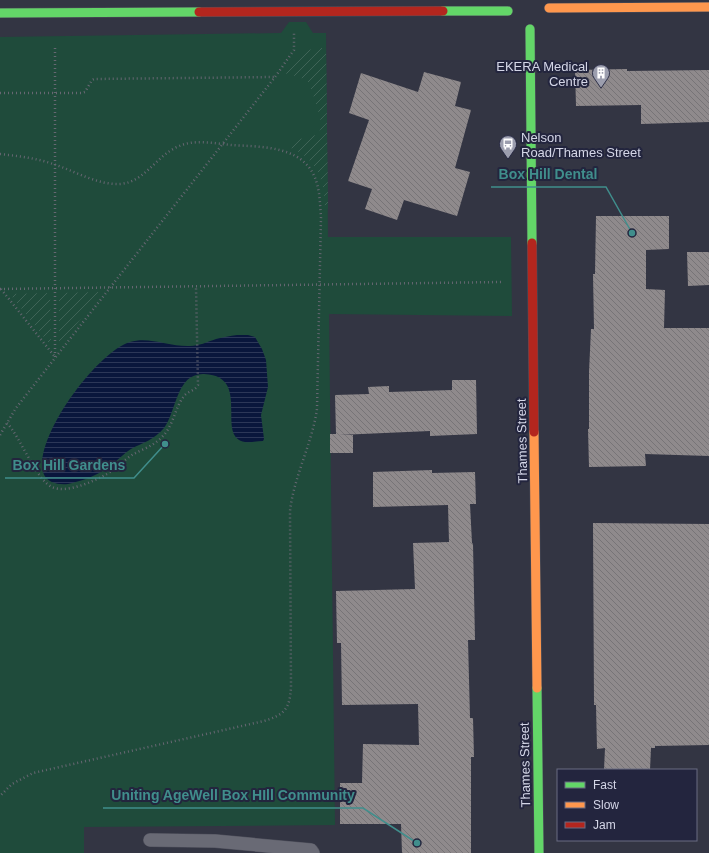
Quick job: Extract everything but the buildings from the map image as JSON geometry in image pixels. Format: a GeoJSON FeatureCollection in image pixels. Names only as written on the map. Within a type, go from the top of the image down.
{"type":"FeatureCollection","features":[{"type":"Feature","properties":{"kind":"main road"},"geometry":{"type":"LineString","coordinates":[[0,13],[12,10],[102,12],[294,10],[509,14],[510,1]]}},
{"type":"Feature","properties":{"kind":"main road"},"geometry":{"type":"LineString","coordinates":[[548,8],[709,7]]}},
{"type":"Feature","properties":{"kind":"main road"},"geometry":{"type":"LineString","coordinates":[[518,26],[530,29],[541,25]]}},
{"type":"Feature","properties":{"kind":"main road","name":"Thames Street"},"geometry":{"type":"LineString","coordinates":[[530,29],[539,853]]}},
{"type":"Feature","properties":{"kind":"lane"},"geometry":{"type":"LineString","coordinates":[[102,12],[112,0]]}},
{"type":"Feature","properties":{"kind":"lane"},"geometry":{"type":"LineString","coordinates":[[150,840],[215,841],[311,850],[313,853]]}},
{"type":"Feature","properties":{"kind":"path"},"geometry":{"type":"LineString","coordinates":[[0,435],[16,408],[275,77],[294,50],[294,10]]}},
{"type":"Feature","properties":{"kind":"path"},"geometry":{"type":"LineString","coordinates":[[55,48],[55,358]]}},
{"type":"Feature","properties":{"kind":"path"},"geometry":{"type":"LineString","coordinates":[[0,93],[85,92],[90,82],[94,79],[275,77]]}},
{"type":"Feature","properties":{"kind":"path"},"geometry":{"type":"LineString","coordinates":[[0,154],[37,159],[55,164],[100,182],[121,184],[137,180],[169,151],[182,145],[194,143],[267,147],[283,150],[301,159],[311,169],[317,182],[320,198],[318,389],[316,414],[311,438],[294,488],[290,510],[291,687],[290,702],[287,708],[278,716],[264,721],[33,773],[12,784],[0,796]]}},
{"type":"Feature","properties":{"kind":"path"},"geometry":{"type":"LineString","coordinates":[[0,289],[501,282]]}},
{"type":"Feature","properties":{"kind":"path"},"geometry":{"type":"LineString","coordinates":[[7,423],[18,436],[34,468],[46,484],[58,489],[72,488],[103,476],[133,455],[160,440],[169,428],[185,395],[195,390],[197,387],[196,287]]}},
{"type":"Feature","properties":{"kind":"path"},"geometry":{"type":"LineString","coordinates":[[0,289],[55,358]]}},
{"type":"Feature","properties":{"kind":"green space"},"geometry":{"type":"Polygon","coordinates":[[[289,22],[306,22],[313,33],[326,33],[328,237],[511,237],[512,316],[329,314],[335,825],[84,827],[84,853],[0,853],[0,37],[281,33],[289,22]]]}},
{"type":"Feature","properties":{"kind":"green space"},"geometry":{"type":"Polygon","coordinates":[[[318,48],[326,48],[328,209],[325,208],[323,187],[316,169],[304,155],[285,146],[300,139],[316,135],[320,129],[320,116],[308,82],[300,77],[284,73],[302,53],[318,48]]]}},
{"type":"Feature","properties":{"kind":"green space"},"geometry":{"type":"Polygon","coordinates":[[[102,292],[59,346],[59,293],[102,292]]]}},
{"type":"Feature","properties":{"kind":"green space"},"geometry":{"type":"Polygon","coordinates":[[[50,293],[51,346],[10,294],[50,293]]]}},
{"type":"Feature","properties":{"kind":"water"},"geometry":{"type":"Polygon","coordinates":[[[248,335],[255,337],[266,360],[268,387],[261,415],[263,441],[245,442],[236,438],[232,430],[230,395],[227,385],[219,377],[204,374],[195,375],[182,386],[168,421],[164,428],[153,438],[131,449],[103,471],[84,480],[61,484],[47,479],[43,472],[43,457],[48,438],[58,418],[86,378],[116,349],[137,340],[193,346],[219,338],[248,335]]]}},
{"type":"Feature","properties":{"kind":"traffic: fast"},"geometry":{"type":"LineString","coordinates":[[443,11],[508,11]]}},
{"type":"Feature","properties":{"kind":"traffic: fast"},"geometry":{"type":"LineString","coordinates":[[0,13],[199,12]]}},
{"type":"Feature","properties":{"kind":"traffic: fast"},"geometry":{"type":"LineString","coordinates":[[530,29],[532,243]]}},
{"type":"Feature","properties":{"kind":"traffic: fast"},"geometry":{"type":"LineString","coordinates":[[537,688],[539,853]]}},
{"type":"Feature","properties":{"kind":"traffic: slow"},"geometry":{"type":"LineString","coordinates":[[549,8],[709,7]]}},
{"type":"Feature","properties":{"kind":"traffic: slow"},"geometry":{"type":"LineString","coordinates":[[534,432],[537,688]]}},
{"type":"Feature","properties":{"kind":"traffic: jam"},"geometry":{"type":"LineString","coordinates":[[199,12],[443,11]]}},
{"type":"Feature","properties":{"kind":"traffic: jam"},"geometry":{"type":"LineString","coordinates":[[532,243],[534,432]]}},
{"type":"Feature","properties":{"kind":"place","name":"EKERA Medical Centre"},"geometry":{"type":"Point","coordinates":[601,88]}},
{"type":"Feature","properties":{"kind":"place","name":"Nelson Road/Thames Street"},"geometry":{"type":"Point","coordinates":[508,159]}},
{"type":"Feature","properties":{"kind":"place","name":"Box Hill Dental"},"geometry":{"type":"Point","coordinates":[632,233]}},
{"type":"Feature","properties":{"kind":"place","name":"Box Hill Gardens"},"geometry":{"type":"Point","coordinates":[165,444]}},
{"type":"Feature","properties":{"kind":"place","name":"Uniting AgeWell Box HIll Community"},"geometry":{"type":"Point","coordinates":[417,843]}}]}
